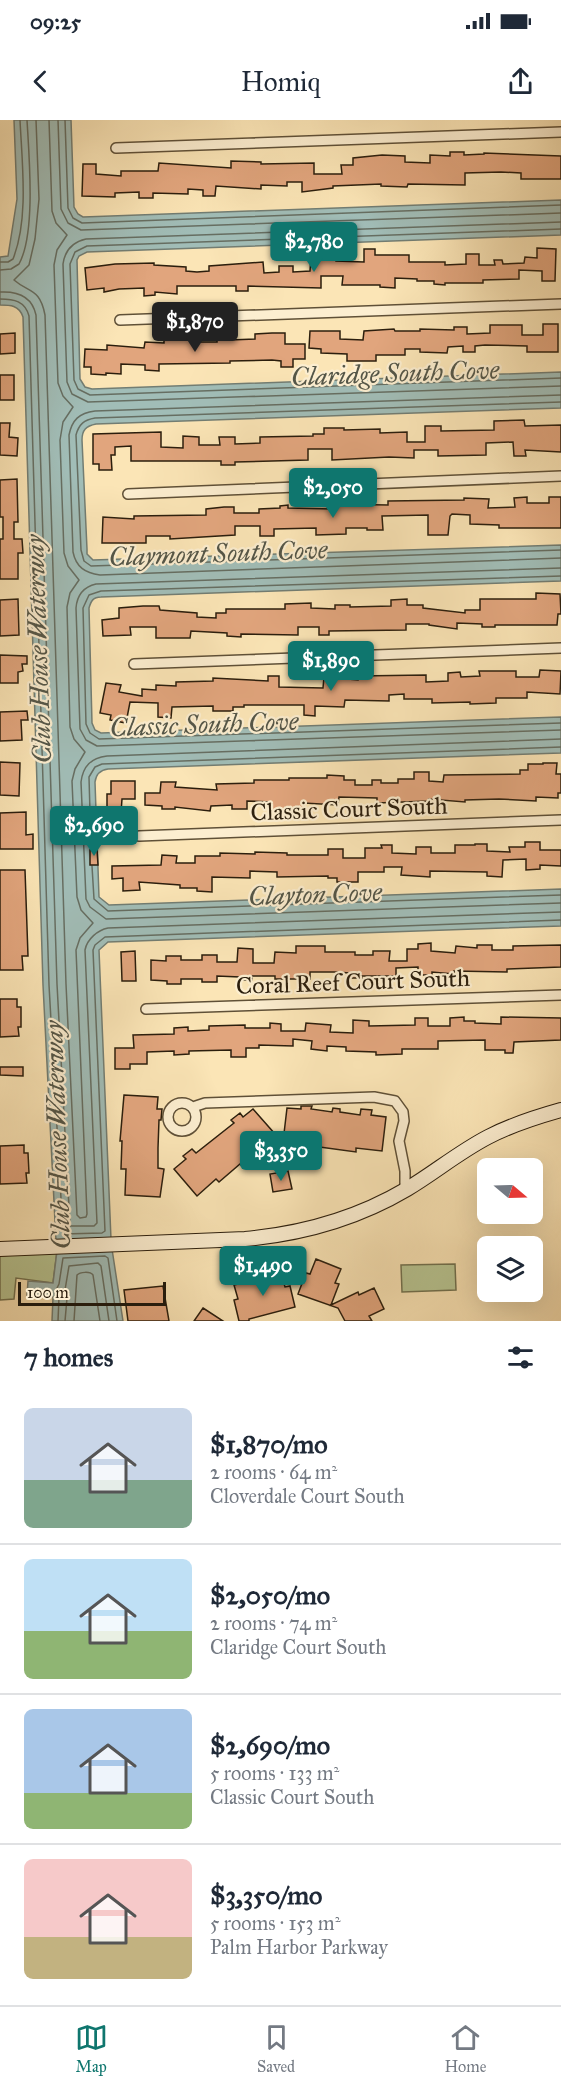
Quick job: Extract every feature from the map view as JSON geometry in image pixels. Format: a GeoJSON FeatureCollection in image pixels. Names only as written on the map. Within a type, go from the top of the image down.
{"type":"FeatureCollection","features":[{"type":"Feature","properties":{"kind":"street"},"geometry":{"type":"LineString","coordinates":[[116,148],[561,132]]}},
{"type":"Feature","properties":{"kind":"street"},"geometry":{"type":"LineString","coordinates":[[120,320],[561,304]]}},
{"type":"Feature","properties":{"kind":"street"},"geometry":{"type":"LineString","coordinates":[[128,494],[561,476]]}},
{"type":"Feature","properties":{"kind":"street"},"geometry":{"type":"LineString","coordinates":[[134,664],[561,648]]}},
{"type":"Feature","properties":{"kind":"street","name":"Classic Court South"},"geometry":{"type":"LineString","coordinates":[[139,836],[561,820]]}},
{"type":"Feature","properties":{"kind":"street","name":"Coral Reef Court South"},"geometry":{"type":"LineString","coordinates":[[146,1009],[561,995]]}},
{"type":"Feature","properties":{"kind":"street"},"geometry":{"type":"LineString","coordinates":[[193,1107],[205,1103],[374,1097],[391,1099],[401,1106],[404,1117],[399,1142],[405,1171],[405,1190]]}},
{"type":"Feature","properties":{"kind":"street"},"geometry":{"type":"LineString","coordinates":[[0,1249],[238,1239],[295,1232],[345,1218],[405,1190],[491,1135],[526,1120],[561,1110]]}},
{"type":"Feature","properties":{"kind":"green space"},"geometry":{"type":"Polygon","coordinates":[[[57,1251],[53,1283],[16,1278],[14,1299],[0,1300],[0,1256],[57,1251]]]}},
{"type":"Feature","properties":{"kind":"green space"},"geometry":{"type":"Polygon","coordinates":[[[455,1264],[456,1290],[402,1292],[401,1265],[455,1264]]]}},
{"type":"Feature","properties":{"kind":"water","name":"Club House Waterway"},"geometry":{"type":"Polygon","coordinates":[[[14,120],[71,120],[74,207],[83,217],[561,200],[561,235],[87,252],[79,256],[77,260],[80,379],[85,387],[92,389],[561,372],[561,408],[96,424],[87,427],[84,431],[82,440],[87,554],[93,560],[561,545],[561,581],[101,597],[92,601],[89,608],[92,723],[95,730],[101,733],[561,717],[561,753],[108,769],[99,773],[95,782],[99,897],[109,905],[561,889],[561,926],[108,942],[99,950],[111,1239],[56,1241],[43,985],[23,317],[17,308],[0,305],[0,257],[8,256],[17,199],[14,120]]]}},
{"type":"Feature","properties":{"kind":"water"},"geometry":{"type":"Polygon","coordinates":[[[112,1249],[123,1321],[52,1321],[53,1297],[27,1295],[28,1281],[53,1283],[57,1251],[112,1249]]]}},
{"type":"Feature","properties":{"kind":"building"},"geometry":{"type":"Polygon","coordinates":[[[450,152],[464,152],[464,155],[484,153],[561,156],[561,179],[521,179],[521,173],[465,173],[465,185],[333,186],[333,188],[302,192],[302,182],[287,182],[287,186],[261,185],[261,189],[216,186],[215,196],[203,196],[203,190],[188,189],[188,194],[153,193],[153,198],[139,198],[139,192],[115,193],[115,197],[82,196],[83,164],[96,164],[96,174],[121,176],[121,171],[158,171],[159,163],[231,168],[231,161],[261,162],[261,164],[314,163],[314,174],[342,174],[341,165],[353,165],[353,158],[382,155],[405,156],[405,162],[430,163],[430,155],[450,156],[450,152]]]}},
{"type":"Feature","properties":{"kind":"building"},"geometry":{"type":"Polygon","coordinates":[[[537,248],[556,249],[555,281],[542,281],[542,271],[519,270],[519,279],[483,280],[483,283],[445,283],[445,285],[434,284],[434,281],[395,278],[395,288],[380,287],[380,285],[342,285],[343,276],[321,276],[321,288],[248,286],[248,291],[236,291],[236,286],[177,286],[177,294],[155,292],[155,295],[144,296],[144,288],[104,292],[104,288],[87,290],[85,268],[115,264],[154,263],[154,265],[186,267],[186,271],[197,272],[209,271],[209,266],[263,262],[264,273],[279,272],[279,266],[293,266],[293,272],[310,271],[311,256],[336,256],[336,261],[364,262],[364,249],[375,249],[375,255],[409,255],[409,262],[445,262],[445,265],[466,264],[466,254],[479,254],[479,265],[495,265],[494,260],[502,260],[503,264],[524,263],[525,257],[537,258],[537,248]]]}},
{"type":"Feature","properties":{"kind":"building"},"geometry":{"type":"Polygon","coordinates":[[[543,324],[558,324],[558,352],[527,352],[527,346],[485,345],[475,346],[475,352],[463,352],[463,346],[448,347],[447,353],[405,349],[405,355],[376,355],[376,361],[347,361],[347,354],[321,353],[321,349],[309,348],[310,331],[340,331],[340,339],[363,340],[364,331],[454,330],[454,327],[467,327],[467,334],[490,333],[490,325],[522,325],[522,335],[543,335],[543,324]]]}},
{"type":"Feature","properties":{"kind":"building"},"geometry":{"type":"Polygon","coordinates":[[[15,333],[15,353],[0,354],[0,334],[15,333]]]}},
{"type":"Feature","properties":{"kind":"building"},"geometry":{"type":"Polygon","coordinates":[[[285,333],[285,344],[305,344],[305,359],[293,359],[293,367],[281,367],[281,361],[272,360],[159,364],[159,371],[145,370],[145,365],[121,364],[121,374],[106,373],[106,375],[91,374],[91,367],[84,367],[85,349],[107,350],[107,345],[144,348],[145,342],[164,343],[164,338],[194,336],[194,342],[217,342],[217,335],[230,335],[230,340],[255,339],[255,334],[285,333]]]}},
{"type":"Feature","properties":{"kind":"building"},"geometry":{"type":"Polygon","coordinates":[[[0,375],[14,375],[14,400],[0,400],[0,375]]]}},
{"type":"Feature","properties":{"kind":"building"},"geometry":{"type":"Polygon","coordinates":[[[524,420],[525,426],[561,425],[561,452],[525,450],[526,456],[514,456],[513,442],[486,443],[486,455],[438,456],[438,450],[414,450],[414,458],[332,460],[332,449],[308,449],[308,460],[235,462],[235,465],[221,465],[221,461],[131,461],[131,446],[115,447],[115,455],[111,455],[112,470],[99,470],[99,464],[93,464],[93,434],[161,432],[161,447],[183,448],[183,436],[199,437],[199,445],[220,445],[219,437],[235,437],[235,444],[260,443],[260,437],[313,436],[313,434],[324,434],[324,428],[344,428],[344,430],[380,429],[380,433],[407,432],[407,442],[425,442],[425,426],[441,426],[441,431],[494,430],[494,421],[524,420]]]}},
{"type":"Feature","properties":{"kind":"building"},"geometry":{"type":"Polygon","coordinates":[[[0,423],[10,423],[9,437],[18,438],[17,456],[0,455],[0,423]]]}},
{"type":"Feature","properties":{"kind":"building"},"geometry":{"type":"Polygon","coordinates":[[[17,479],[18,522],[14,522],[14,539],[22,539],[23,553],[18,553],[18,579],[0,579],[0,539],[3,539],[3,517],[0,517],[0,480],[17,479]]]}},
{"type":"Feature","properties":{"kind":"building"},"geometry":{"type":"Polygon","coordinates":[[[527,497],[527,503],[549,503],[549,497],[561,497],[561,528],[499,528],[499,525],[470,524],[470,515],[452,514],[448,535],[428,535],[428,515],[382,516],[383,530],[346,528],[346,534],[316,535],[316,528],[274,529],[274,536],[260,536],[260,526],[235,526],[235,535],[170,539],[170,536],[146,536],[146,543],[102,543],[103,517],[134,519],[134,516],[206,515],[206,509],[224,507],[234,507],[234,513],[259,513],[259,509],[280,508],[280,506],[288,505],[288,508],[333,509],[333,504],[388,505],[388,501],[464,500],[464,498],[489,499],[488,508],[515,507],[514,498],[527,497]]]}},
{"type":"Feature","properties":{"kind":"building"},"geometry":{"type":"Polygon","coordinates":[[[536,593],[560,594],[561,614],[558,614],[557,625],[482,627],[482,624],[457,623],[457,629],[429,624],[406,624],[406,630],[329,631],[329,635],[319,635],[319,627],[298,627],[298,635],[241,634],[241,637],[227,636],[227,633],[191,631],[190,638],[156,638],[156,627],[130,627],[131,635],[103,636],[102,620],[119,618],[119,608],[159,606],[160,610],[197,613],[197,617],[216,618],[216,613],[226,613],[226,609],[285,609],[285,604],[311,603],[311,608],[335,609],[335,605],[391,606],[391,600],[407,599],[407,605],[423,605],[423,608],[465,613],[465,610],[480,610],[480,599],[536,599],[536,593]]]}},
{"type":"Feature","properties":{"kind":"building"},"geometry":{"type":"Polygon","coordinates":[[[34,594],[41,594],[40,612],[33,611],[34,594]]]}},
{"type":"Feature","properties":{"kind":"building"},"geometry":{"type":"Polygon","coordinates":[[[18,599],[19,635],[0,636],[0,600],[18,599]]]}},
{"type":"Feature","properties":{"kind":"building"},"geometry":{"type":"Polygon","coordinates":[[[0,655],[27,656],[27,664],[22,664],[23,671],[18,672],[18,683],[0,683],[0,655]]]}},
{"type":"Feature","properties":{"kind":"building"},"geometry":{"type":"Polygon","coordinates":[[[540,670],[561,671],[560,694],[527,692],[527,698],[496,698],[496,703],[470,704],[470,702],[432,703],[432,699],[404,699],[404,694],[389,695],[389,701],[345,700],[344,707],[315,706],[315,716],[304,715],[304,705],[244,705],[244,707],[233,707],[233,711],[213,711],[213,706],[172,707],[171,718],[158,717],[158,703],[130,702],[126,723],[110,720],[111,715],[100,713],[106,683],[121,685],[119,692],[142,696],[142,689],[156,690],[156,685],[176,686],[176,682],[213,681],[213,678],[268,681],[268,676],[279,676],[279,687],[323,688],[324,677],[358,680],[358,676],[426,675],[426,682],[448,681],[448,673],[460,672],[461,677],[480,676],[479,671],[516,671],[516,677],[539,677],[540,670]]]}},
{"type":"Feature","properties":{"kind":"building"},"geometry":{"type":"Polygon","coordinates":[[[27,711],[28,720],[21,720],[22,740],[0,741],[0,712],[27,711]]]}},
{"type":"Feature","properties":{"kind":"building"},"geometry":{"type":"Polygon","coordinates":[[[0,762],[20,763],[19,796],[0,795],[0,762]]]}},
{"type":"Feature","properties":{"kind":"building"},"geometry":{"type":"Polygon","coordinates":[[[557,763],[556,774],[561,774],[561,793],[558,793],[558,798],[536,797],[536,801],[499,799],[465,800],[465,802],[429,799],[429,801],[377,803],[377,798],[339,797],[338,805],[304,803],[304,809],[283,810],[271,810],[271,802],[247,801],[247,809],[232,809],[232,805],[211,806],[210,811],[175,807],[175,809],[162,809],[162,806],[145,805],[145,793],[160,793],[161,782],[176,782],[175,787],[217,790],[216,784],[254,783],[254,780],[289,780],[289,778],[327,778],[327,775],[344,776],[344,780],[355,780],[355,785],[372,785],[372,780],[381,780],[381,783],[398,783],[398,779],[414,779],[414,772],[429,772],[429,781],[443,782],[444,775],[520,774],[520,770],[528,770],[528,764],[557,763]]]}},
{"type":"Feature","properties":{"kind":"building"},"geometry":{"type":"Polygon","coordinates":[[[111,781],[135,781],[135,799],[122,799],[121,813],[107,812],[107,794],[111,794],[111,781]]]}},
{"type":"Feature","properties":{"kind":"building"},"geometry":{"type":"Polygon","coordinates":[[[26,812],[26,835],[33,834],[33,849],[0,849],[0,813],[26,812]]]}},
{"type":"Feature","properties":{"kind":"building"},"geometry":{"type":"Polygon","coordinates":[[[525,842],[540,842],[540,850],[561,850],[561,866],[540,865],[540,869],[526,870],[526,859],[503,860],[502,877],[487,876],[487,872],[430,871],[430,877],[401,875],[402,867],[384,867],[384,872],[358,872],[358,882],[337,882],[337,878],[328,878],[328,876],[277,877],[277,872],[250,871],[250,878],[212,877],[212,892],[197,891],[197,888],[180,888],[180,885],[139,882],[140,890],[123,891],[123,878],[112,879],[112,866],[161,865],[162,855],[177,856],[176,863],[195,863],[195,856],[220,856],[220,853],[328,855],[328,849],[343,849],[343,858],[365,858],[365,848],[382,848],[381,845],[392,845],[392,853],[416,854],[416,847],[431,847],[431,853],[455,853],[455,845],[475,844],[487,844],[487,851],[510,852],[509,847],[525,847],[525,842]]]}},
{"type":"Feature","properties":{"kind":"building"},"geometry":{"type":"Polygon","coordinates":[[[97,849],[98,865],[90,865],[90,850],[97,849]]]}},
{"type":"Feature","properties":{"kind":"building"},"geometry":{"type":"Polygon","coordinates":[[[0,870],[25,870],[28,956],[22,956],[23,970],[0,970],[0,870]]]}},
{"type":"Feature","properties":{"kind":"building"},"geometry":{"type":"Polygon","coordinates":[[[431,943],[431,951],[455,953],[456,946],[477,948],[477,945],[492,945],[492,950],[513,950],[513,946],[561,945],[561,967],[507,969],[507,972],[454,971],[454,974],[432,972],[432,975],[418,975],[418,967],[396,968],[396,976],[350,978],[350,973],[310,972],[310,979],[275,979],[275,976],[252,976],[252,980],[240,980],[240,977],[217,976],[217,982],[181,979],[181,984],[167,984],[167,981],[151,980],[151,960],[166,961],[166,956],[181,956],[181,960],[202,960],[202,955],[217,955],[217,962],[237,962],[238,948],[253,949],[253,963],[274,963],[275,952],[296,953],[296,946],[325,946],[325,952],[355,952],[355,955],[373,955],[373,951],[390,951],[389,961],[407,961],[407,949],[418,949],[418,944],[431,943]]]}},
{"type":"Feature","properties":{"kind":"building"},"geometry":{"type":"Polygon","coordinates":[[[135,951],[136,981],[122,981],[121,952],[135,951]]]}},
{"type":"Feature","properties":{"kind":"building"},"geometry":{"type":"Polygon","coordinates":[[[0,999],[17,999],[17,1007],[21,1007],[19,1036],[0,1037],[0,999]]]}},
{"type":"Feature","properties":{"kind":"building"},"geometry":{"type":"Polygon","coordinates":[[[464,1017],[464,1021],[501,1024],[501,1017],[561,1018],[561,1040],[514,1042],[513,1053],[505,1053],[505,1050],[485,1050],[485,1040],[438,1041],[438,1049],[402,1049],[402,1054],[376,1055],[376,1052],[346,1051],[346,1047],[327,1046],[327,1051],[311,1049],[312,1041],[293,1039],[293,1046],[259,1045],[259,1048],[246,1048],[246,1057],[231,1057],[231,1050],[189,1051],[189,1054],[174,1055],[174,1051],[147,1052],[147,1064],[130,1064],[130,1069],[115,1069],[115,1048],[134,1048],[133,1035],[174,1034],[174,1028],[188,1027],[188,1031],[209,1030],[209,1026],[245,1025],[245,1028],[270,1028],[270,1023],[281,1024],[281,1031],[305,1031],[306,1023],[331,1025],[330,1032],[353,1033],[353,1020],[369,1021],[369,1026],[415,1025],[415,1018],[428,1018],[428,1026],[450,1026],[450,1018],[464,1017]]]}},
{"type":"Feature","properties":{"kind":"building"},"geometry":{"type":"Polygon","coordinates":[[[0,1067],[23,1067],[23,1076],[0,1075],[0,1067]]]}},
{"type":"Feature","properties":{"kind":"building"},"geometry":{"type":"Polygon","coordinates":[[[124,1095],[158,1097],[157,1109],[162,1109],[161,1120],[159,1120],[158,1168],[164,1169],[160,1197],[125,1195],[126,1169],[121,1169],[122,1141],[120,1141],[124,1095]]]}},
{"type":"Feature","properties":{"kind":"building"},"geometry":{"type":"Polygon","coordinates":[[[301,1106],[312,1106],[311,1109],[332,1112],[333,1108],[340,1109],[340,1112],[360,1115],[361,1109],[372,1110],[371,1115],[386,1117],[382,1151],[356,1148],[356,1152],[283,1142],[287,1108],[301,1109],[301,1106]]]}},
{"type":"Feature","properties":{"kind":"building"},"geometry":{"type":"Polygon","coordinates":[[[253,1109],[275,1134],[241,1165],[219,1182],[216,1179],[197,1196],[174,1169],[186,1159],[183,1156],[192,1149],[196,1153],[234,1123],[231,1120],[240,1113],[243,1117],[253,1109]]]}},
{"type":"Feature","properties":{"kind":"building"},"geometry":{"type":"Polygon","coordinates":[[[24,1145],[24,1153],[28,1153],[27,1183],[0,1184],[0,1146],[24,1145]]]}},
{"type":"Feature","properties":{"kind":"building"},"geometry":{"type":"Polygon","coordinates":[[[288,1171],[292,1189],[273,1192],[270,1174],[288,1171]]]}},
{"type":"Feature","properties":{"kind":"building"},"geometry":{"type":"Polygon","coordinates":[[[316,1259],[341,1269],[335,1283],[339,1284],[331,1305],[358,1292],[359,1295],[374,1288],[384,1309],[369,1316],[372,1321],[345,1321],[338,1308],[298,1294],[306,1273],[310,1274],[316,1259]]]}},
{"type":"Feature","properties":{"kind":"building"},"geometry":{"type":"Polygon","coordinates":[[[281,1273],[285,1287],[290,1286],[295,1307],[249,1319],[249,1321],[239,1321],[234,1300],[238,1299],[234,1285],[281,1273]]]}},
{"type":"Feature","properties":{"kind":"building"},"geometry":{"type":"Polygon","coordinates":[[[163,1286],[169,1321],[128,1321],[124,1290],[163,1286]]]}},
{"type":"Feature","properties":{"kind":"building"},"geometry":{"type":"Polygon","coordinates":[[[203,1308],[223,1321],[194,1321],[203,1308]]]}},
{"type":"Feature","properties":{"kind":"water label","name":"Claridge South Cove"},"geometry":{"type":"Point","coordinates":[395,373]}},
{"type":"Feature","properties":{"kind":"water label","name":"Claymont South Cove"},"geometry":{"type":"Point","coordinates":[218,553]}},
{"type":"Feature","properties":{"kind":"water label","name":"Classic South Cove"},"geometry":{"type":"Point","coordinates":[204,724]}},
{"type":"Feature","properties":{"kind":"water label","name":"Clayton Cove"},"geometry":{"type":"Point","coordinates":[315,894]}}]}
